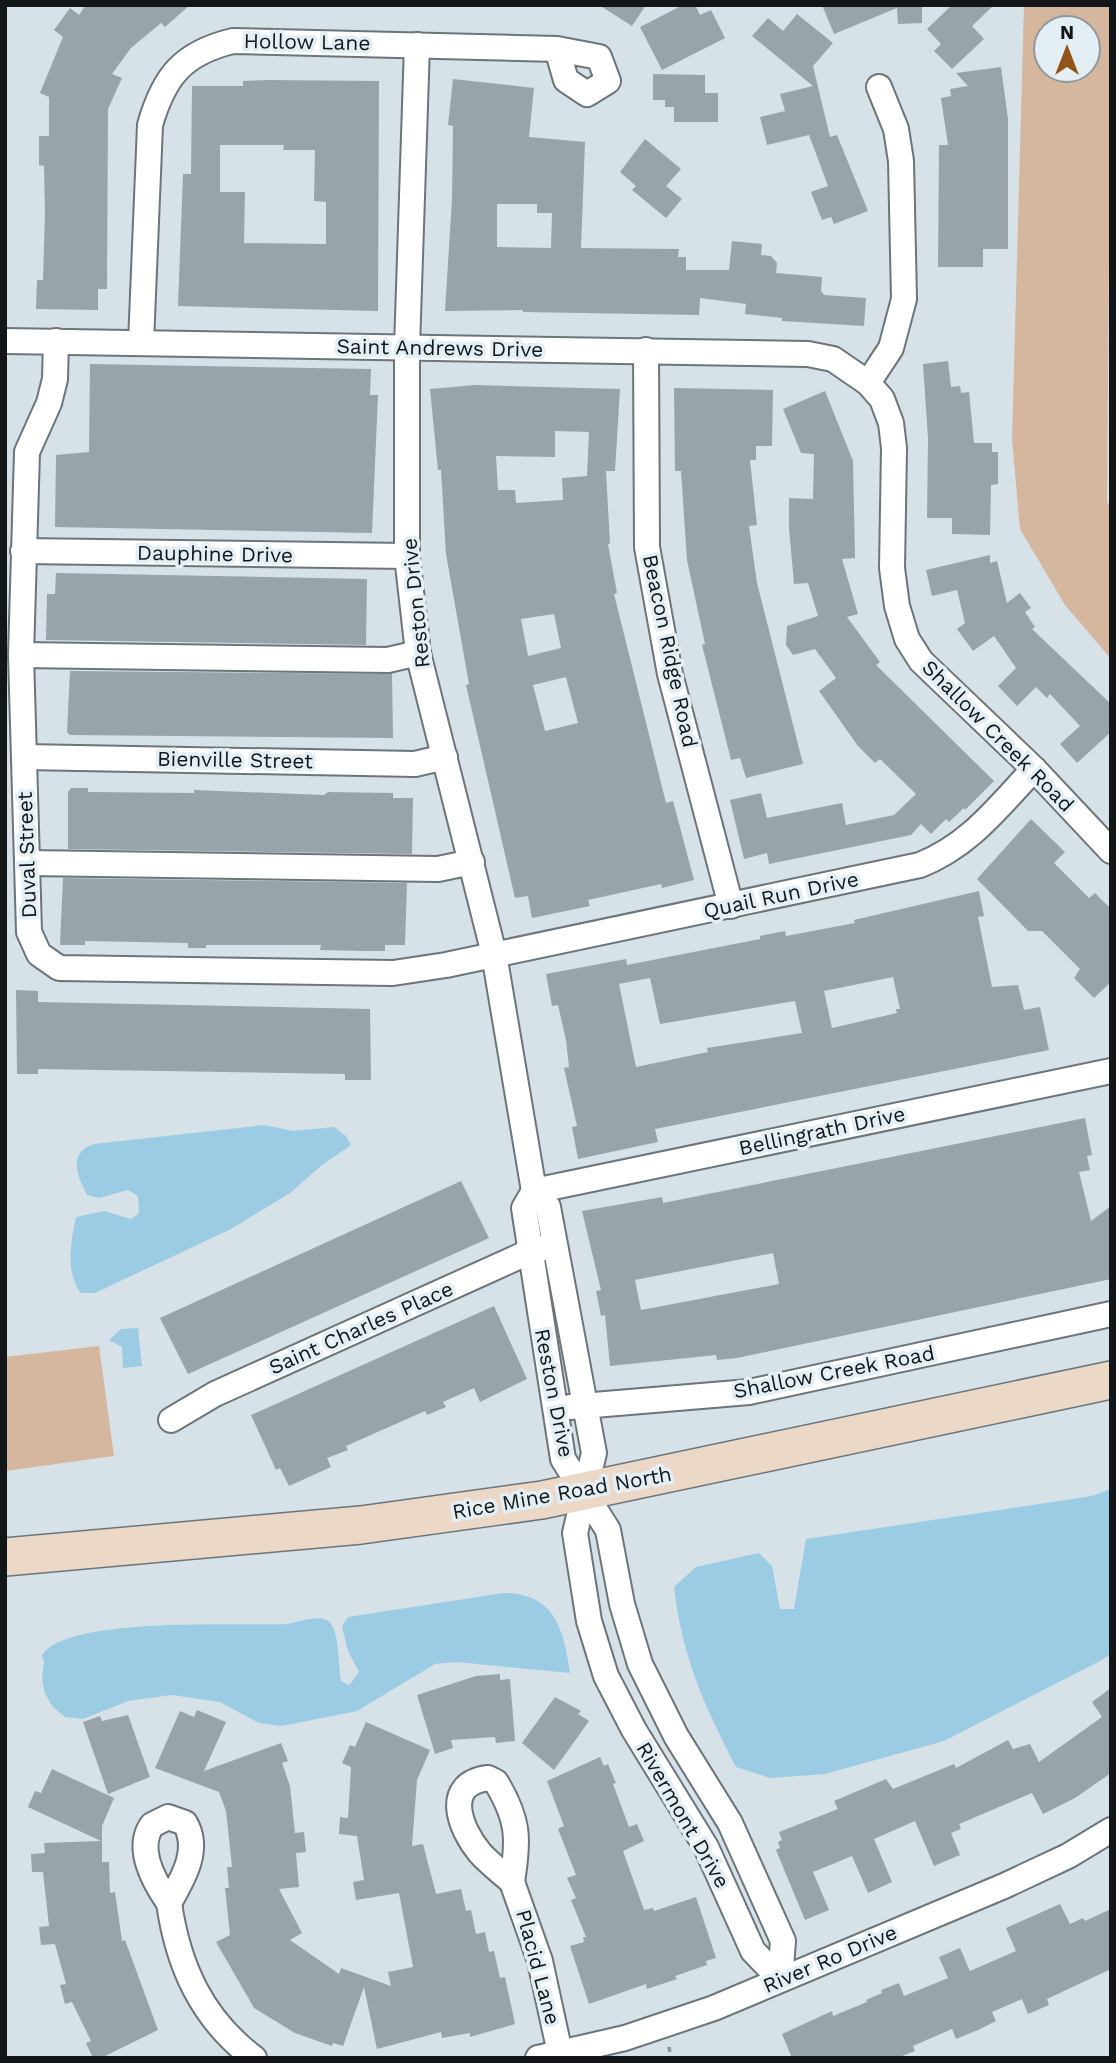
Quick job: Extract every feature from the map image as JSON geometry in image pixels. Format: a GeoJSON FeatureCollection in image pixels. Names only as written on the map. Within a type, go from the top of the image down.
{"type":"FeatureCollection","features":[{"type":"Feature","properties":{"kind":"main road","name":"Rice Mine Road North"},"geometry":{"type":"LineString","coordinates":[[5,1557],[361,1525],[584,1492],[1111,1380]]}},
{"type":"Feature","properties":{"kind":"street","name":"Hollow Lane"},"geometry":{"type":"LineString","coordinates":[[141,343],[150,125],[157,101],[186,60],[209,47],[233,41],[557,49]]}},
{"type":"Feature","properties":{"kind":"street","name":"Reston Drive"},"geometry":{"type":"LineString","coordinates":[[416,45],[407,348],[407,556],[418,653],[494,954],[534,1191],[548,1207],[583,1406],[594,1453],[584,1492]]}},
{"type":"Feature","properties":{"kind":"street"},"geometry":{"type":"LineString","coordinates":[[868,383],[891,348],[904,299],[901,161],[896,129],[879,87]]}},
{"type":"Feature","properties":{"kind":"street","name":"Saint Andrews Drive"},"geometry":{"type":"LineString","coordinates":[[5,341],[808,354],[833,359],[868,383]]}},
{"type":"Feature","properties":{"kind":"street","name":"Duval Street"},"geometry":{"type":"LineString","coordinates":[[56,341],[55,379],[50,404],[27,452],[23,551],[21,655],[29,932],[39,954],[60,968],[393,974],[494,954]]}},
{"type":"Feature","properties":{"kind":"street","name":"Beacon Ridge Road"},"geometry":{"type":"LineString","coordinates":[[646,350],[647,547],[670,674],[731,906]]}},
{"type":"Feature","properties":{"kind":"street","name":"Shallow Creek Road"},"geometry":{"type":"LineString","coordinates":[[868,383],[882,399],[891,423],[894,448],[892,568],[897,606],[907,639],[921,661],[1034,769],[1111,851]]}},
{"type":"Feature","properties":{"kind":"street","name":"Dauphine Drive"},"geometry":{"type":"LineString","coordinates":[[23,551],[407,556]]}},
{"type":"Feature","properties":{"kind":"street"},"geometry":{"type":"LineString","coordinates":[[21,655],[388,660],[418,653]]}},
{"type":"Feature","properties":{"kind":"street","name":"Bienville Street"},"geometry":{"type":"LineString","coordinates":[[24,757],[415,764],[445,757]]}},
{"type":"Feature","properties":{"kind":"street","name":"Quail Run Drive"},"geometry":{"type":"LineString","coordinates":[[494,954],[920,865],[947,854],[968,839],[1034,769]]}},
{"type":"Feature","properties":{"kind":"street"},"geometry":{"type":"LineString","coordinates":[[28,863],[438,869],[472,862]]}},
{"type":"Feature","properties":{"kind":"street","name":"Bellingrath Drive"},"geometry":{"type":"LineString","coordinates":[[534,1191],[1111,1071]]}},
{"type":"Feature","properties":{"kind":"street","name":"Reston Drive"},"geometry":{"type":"LineString","coordinates":[[534,1191],[524,1208],[562,1459],[584,1492]]}},
{"type":"Feature","properties":{"kind":"street","name":"Saint Charles Place"},"geometry":{"type":"LineString","coordinates":[[171,1420],[215,1394],[529,1252],[555,1246]]}},
{"type":"Feature","properties":{"kind":"street","name":"Shallow Creek Road"},"geometry":{"type":"LineString","coordinates":[[555,1409],[749,1392],[1111,1314]]}},
{"type":"Feature","properties":{"kind":"street","name":"Rivermont Drive"},"geometry":{"type":"LineString","coordinates":[[584,1492],[575,1533],[589,1621],[606,1676],[635,1730],[706,1847],[753,1951],[780,1979]]}},
{"type":"Feature","properties":{"kind":"street","name":"Rivermont Drive"},"geometry":{"type":"LineString","coordinates":[[584,1492],[608,1530],[622,1604],[640,1664],[676,1736],[730,1823],[783,1941],[780,1979]]}},
{"type":"Feature","properties":{"kind":"street","name":"River Ro Drive"},"geometry":{"type":"LineString","coordinates":[[549,2055],[673,2024],[1004,1886],[1068,1856],[1111,1830]]}},
{"type":"Feature","properties":{"kind":"street","name":"Placid Lane"},"geometry":{"type":"LineString","coordinates":[[513,1882],[540,1961],[549,2055]]}},
{"type":"Feature","properties":{"kind":"street"},"geometry":{"type":"LineString","coordinates":[[169,1903],[182,1966],[200,1999],[218,2026],[254,2058]]}},
{"type":"Feature","properties":{"kind":"path"},"geometry":{"type":"LineString","coordinates":[[668,2045],[671,2058]]}},
{"type":"Feature","properties":{"kind":"shaded area"},"geometry":{"type":"Polygon","coordinates":[[[1024,5],[1111,5],[1107,502],[1111,508],[1111,659],[1065,605],[1020,529],[1012,439],[1024,5]]]}},
{"type":"Feature","properties":{"kind":"shaded area"},"geometry":{"type":"Polygon","coordinates":[[[99,1346],[114,1456],[5,1471],[5,1357],[99,1346]]]}},
{"type":"Feature","properties":{"kind":"water"},"geometry":{"type":"Polygon","coordinates":[[[264,1125],[293,1131],[334,1127],[346,1136],[351,1145],[322,1165],[290,1193],[231,1229],[95,1293],[81,1293],[71,1266],[76,1217],[104,1211],[131,1219],[139,1213],[138,1196],[128,1190],[99,1198],[87,1195],[78,1172],[77,1159],[80,1153],[94,1144],[264,1125]]]}},
{"type":"Feature","properties":{"kind":"water"},"geometry":{"type":"Polygon","coordinates":[[[138,1328],[142,1366],[123,1368],[122,1347],[109,1340],[121,1329],[138,1328]]]}},
{"type":"Feature","properties":{"kind":"water"},"geometry":{"type":"Polygon","coordinates":[[[1111,1489],[1111,1654],[944,1741],[825,1774],[770,1778],[736,1767],[696,1680],[678,1612],[674,1587],[696,1567],[759,1553],[772,1566],[780,1609],[794,1609],[806,1539],[1092,1496],[1111,1489]]]}},
{"type":"Feature","properties":{"kind":"water"},"geometry":{"type":"Polygon","coordinates":[[[503,1593],[535,1599],[554,1617],[564,1642],[570,1673],[456,1662],[435,1664],[357,1711],[282,1726],[259,1723],[220,1702],[172,1695],[128,1701],[83,1719],[65,1717],[53,1707],[45,1694],[42,1655],[58,1643],[84,1634],[195,1624],[286,1624],[319,1618],[328,1621],[335,1632],[341,1681],[349,1685],[359,1672],[348,1651],[342,1626],[348,1617],[503,1593]]]}},
{"type":"Feature","properties":{"kind":"building"},"geometry":{"type":"Polygon","coordinates":[[[86,5],[190,5],[165,27],[161,23],[131,48],[112,74],[122,78],[108,109],[107,289],[98,289],[98,310],[36,309],[37,280],[43,280],[45,214],[44,166],[39,165],[39,136],[49,136],[49,97],[40,93],[63,37],[54,30],[70,8],[79,15],[86,5]]]}},
{"type":"Feature","properties":{"kind":"building"},"geometry":{"type":"Polygon","coordinates":[[[599,5],[646,5],[632,26],[599,5]]]}},
{"type":"Feature","properties":{"kind":"building"},"geometry":{"type":"Polygon","coordinates":[[[683,5],[695,5],[700,15],[711,10],[725,38],[662,70],[640,27],[683,5]]]}},
{"type":"Feature","properties":{"kind":"building"},"geometry":{"type":"Polygon","coordinates":[[[822,5],[922,5],[922,23],[898,24],[897,8],[834,34],[822,5]]]}},
{"type":"Feature","properties":{"kind":"building"},"geometry":{"type":"Polygon","coordinates":[[[952,5],[994,5],[972,26],[984,39],[952,69],[934,51],[941,44],[927,29],[952,5]]]}},
{"type":"Feature","properties":{"kind":"building"},"geometry":{"type":"Polygon","coordinates":[[[797,14],[833,43],[813,66],[830,137],[837,135],[868,211],[834,224],[831,217],[822,220],[811,192],[828,186],[809,135],[767,145],[760,117],[785,111],[780,94],[813,86],[752,36],[768,18],[783,31],[797,14]]]}},
{"type":"Feature","properties":{"kind":"building"},"geometry":{"type":"Polygon","coordinates":[[[1001,67],[1008,119],[1008,249],[983,249],[983,267],[938,267],[939,145],[948,145],[941,98],[951,96],[950,89],[968,86],[956,73],[1001,67]]]}},
{"type":"Feature","properties":{"kind":"building"},"geometry":{"type":"Polygon","coordinates":[[[653,74],[705,75],[705,93],[718,93],[718,122],[674,122],[674,107],[665,107],[665,100],[653,100],[653,74]]]}},
{"type":"Feature","properties":{"kind":"building"},"geometry":{"type":"Polygon","coordinates":[[[453,79],[534,88],[529,137],[585,142],[581,248],[679,249],[678,257],[686,257],[686,270],[729,270],[732,241],[762,244],[761,255],[771,256],[777,263],[776,273],[822,277],[821,291],[824,295],[866,298],[864,326],[782,321],[782,318],[745,314],[746,304],[700,298],[699,315],[523,310],[445,311],[452,199],[453,126],[448,125],[453,79]],[[497,204],[497,247],[551,248],[552,213],[537,213],[537,204],[497,204]]]}},
{"type":"Feature","properties":{"kind":"building"},"geometry":{"type":"Polygon","coordinates":[[[243,81],[379,81],[378,311],[178,306],[183,174],[191,174],[192,86],[243,86],[243,81]],[[220,145],[220,192],[245,192],[244,243],[326,244],[326,202],[314,201],[315,150],[283,150],[284,145],[220,145]]]}},
{"type":"Feature","properties":{"kind":"building"},"geometry":{"type":"Polygon","coordinates":[[[645,139],[681,169],[666,186],[682,199],[666,218],[632,190],[636,186],[620,172],[645,139]]]}},
{"type":"Feature","properties":{"kind":"building"},"geometry":{"type":"Polygon","coordinates":[[[948,361],[951,387],[960,386],[961,393],[969,392],[974,443],[992,443],[992,452],[998,452],[998,484],[991,485],[990,535],[952,534],[952,518],[927,518],[928,438],[923,364],[948,361]]]}},
{"type":"Feature","properties":{"kind":"building"},"geometry":{"type":"Polygon","coordinates":[[[90,364],[371,369],[370,395],[378,395],[372,533],[55,527],[56,455],[89,452],[90,364]]]}},
{"type":"Feature","properties":{"kind":"building"},"geometry":{"type":"Polygon","coordinates":[[[475,385],[620,389],[615,471],[606,471],[608,544],[617,593],[614,594],[666,803],[673,801],[694,880],[662,888],[661,884],[588,900],[590,906],[532,918],[528,896],[515,898],[466,685],[469,684],[446,554],[441,470],[438,470],[430,389],[475,385]],[[555,431],[555,457],[496,456],[498,490],[515,490],[516,503],[563,500],[562,478],[587,476],[589,432],[555,431]],[[554,614],[521,619],[528,656],[561,648],[554,614]],[[566,677],[533,685],[545,731],[578,723],[566,677]]]}},
{"type":"Feature","properties":{"kind":"building"},"geometry":{"type":"Polygon","coordinates":[[[674,388],[773,390],[772,446],[756,446],[756,460],[750,460],[757,525],[749,526],[757,583],[803,764],[746,778],[740,758],[731,760],[702,645],[705,644],[687,560],[681,471],[675,471],[674,388]]]}},
{"type":"Feature","properties":{"kind":"building"},"geometry":{"type":"Polygon","coordinates":[[[825,391],[853,461],[855,558],[842,559],[858,614],[847,617],[880,662],[876,665],[994,781],[965,810],[964,808],[949,822],[946,819],[931,834],[921,824],[911,835],[769,864],[767,853],[744,859],[730,800],[761,793],[767,818],[842,803],[846,825],[894,815],[916,794],[880,759],[875,763],[858,746],[819,691],[836,678],[815,649],[793,655],[786,645],[787,626],[818,616],[808,583],[794,584],[789,528],[789,498],[813,499],[814,454],[801,453],[783,409],[825,391]]]}},
{"type":"Feature","properties":{"kind":"building"},"geometry":{"type":"Polygon","coordinates":[[[990,555],[990,563],[997,561],[1007,603],[1020,593],[1031,608],[1025,612],[1035,627],[1032,629],[1111,704],[1111,732],[1077,763],[1060,744],[1080,726],[1050,694],[1047,698],[1036,687],[1017,706],[998,686],[1016,668],[994,636],[973,651],[957,629],[965,623],[957,590],[932,596],[926,570],[990,555]]]}},
{"type":"Feature","properties":{"kind":"building"},"geometry":{"type":"Polygon","coordinates":[[[56,573],[367,579],[366,645],[46,640],[47,594],[55,594],[56,573]]]}},
{"type":"Feature","properties":{"kind":"building"},"geometry":{"type":"Polygon","coordinates":[[[70,671],[392,674],[393,738],[70,735],[67,732],[70,671]]]}},
{"type":"Feature","properties":{"kind":"building"},"geometry":{"type":"Polygon","coordinates":[[[71,788],[88,788],[88,792],[194,793],[194,790],[324,795],[328,792],[393,793],[393,798],[413,798],[412,854],[68,849],[68,792],[71,788]]]}},
{"type":"Feature","properties":{"kind":"building"},"geometry":{"type":"Polygon","coordinates":[[[1031,819],[1065,852],[1054,863],[1089,898],[1095,893],[1111,909],[1111,982],[1094,998],[1074,978],[1080,969],[1042,931],[1028,931],[977,879],[1031,819]]]}},
{"type":"Feature","properties":{"kind":"building"},"geometry":{"type":"Polygon","coordinates":[[[63,878],[407,883],[405,945],[385,945],[385,951],[364,951],[320,950],[321,945],[206,945],[206,948],[188,948],[188,943],[85,941],[85,945],[60,945],[63,878]]]}},
{"type":"Feature","properties":{"kind":"building"},"geometry":{"type":"Polygon","coordinates":[[[979,891],[984,916],[978,917],[992,987],[1018,985],[1024,1010],[1040,1007],[1049,1050],[655,1129],[658,1142],[578,1159],[572,1127],[577,1126],[564,1068],[569,1067],[566,1040],[558,1005],[552,1006],[546,974],[626,959],[627,965],[760,939],[760,936],[785,931],[786,936],[855,923],[854,920],[979,891]],[[893,977],[824,991],[832,1028],[897,1013],[896,1009],[900,1009],[893,977]],[[650,978],[619,984],[636,1067],[708,1052],[707,1048],[802,1033],[795,1001],[660,1024],[650,978]]]}},
{"type":"Feature","properties":{"kind":"building"},"geometry":{"type":"Polygon","coordinates":[[[16,990],[38,991],[38,1002],[370,1009],[371,1080],[345,1080],[345,1074],[38,1069],[38,1074],[17,1074],[16,990]]]}},
{"type":"Feature","properties":{"kind":"building"},"geometry":{"type":"Polygon","coordinates":[[[1085,1118],[1092,1155],[1087,1156],[1090,1170],[1079,1172],[1091,1221],[1111,1206],[1111,1279],[737,1358],[717,1360],[716,1355],[610,1366],[605,1315],[601,1316],[596,1291],[601,1290],[582,1211],[662,1197],[663,1203],[1085,1118]],[[773,1253],[635,1280],[641,1310],[779,1284],[773,1253]]]}},
{"type":"Feature","properties":{"kind":"building"},"geometry":{"type":"Polygon","coordinates":[[[461,1181],[489,1238],[188,1374],[160,1318],[461,1181]]]}},
{"type":"Feature","properties":{"kind":"building"},"geometry":{"type":"Polygon","coordinates":[[[494,1306],[527,1379],[480,1402],[474,1388],[443,1402],[446,1407],[427,1415],[425,1411],[346,1446],[348,1450],[327,1458],[331,1467],[289,1486],[280,1468],[276,1470],[251,1415],[494,1306]]]}},
{"type":"Feature","properties":{"kind":"building"},"geometry":{"type":"Polygon","coordinates":[[[500,1674],[500,1680],[510,1679],[515,1741],[496,1743],[495,1737],[451,1740],[453,1748],[435,1754],[417,1695],[476,1676],[500,1674]]]}},
{"type":"Feature","properties":{"kind":"building"},"geometry":{"type":"Polygon","coordinates":[[[1111,1688],[1111,1773],[1075,1798],[1043,1814],[1032,1793],[959,1824],[961,1829],[951,1833],[960,1855],[934,1866],[915,1821],[874,1839],[892,1882],[868,1893],[852,1856],[813,1872],[829,1910],[805,1920],[776,1850],[780,1848],[778,1842],[782,1840],[779,1832],[838,1809],[834,1801],[886,1779],[893,1789],[954,1764],[956,1768],[1008,1740],[1013,1749],[1030,1744],[1039,1762],[1102,1717],[1092,1702],[1111,1688]]]}},
{"type":"Feature","properties":{"kind":"building"},"geometry":{"type":"Polygon","coordinates":[[[555,1697],[581,1711],[578,1714],[589,1721],[554,1770],[522,1743],[555,1697]]]}},
{"type":"Feature","properties":{"kind":"building"},"geometry":{"type":"Polygon","coordinates":[[[197,1710],[226,1722],[204,1771],[281,1743],[288,1761],[282,1763],[290,1786],[295,1833],[304,1832],[306,1852],[296,1853],[299,1887],[279,1889],[302,1933],[290,1940],[339,1974],[341,1968],[391,1986],[388,1972],[413,1967],[399,1893],[356,1900],[353,1882],[364,1880],[357,1836],[339,1834],[340,1817],[348,1818],[351,1767],[342,1763],[350,1745],[355,1747],[366,1722],[430,1750],[417,1780],[412,1846],[423,1844],[436,1894],[461,1889],[466,1911],[471,1910],[476,1934],[485,1932],[489,1952],[494,1951],[500,1978],[505,1977],[515,2024],[470,2037],[470,2033],[442,2038],[441,2032],[377,2049],[364,1987],[343,2046],[333,2043],[332,2046],[295,2033],[254,2008],[216,1942],[230,1935],[225,1888],[229,1888],[227,1867],[232,1867],[226,1811],[219,1792],[155,1768],[180,1711],[194,1717],[197,1710]]]}},
{"type":"Feature","properties":{"kind":"building"},"geometry":{"type":"Polygon","coordinates":[[[128,1715],[150,1777],[108,1794],[83,1722],[100,1716],[102,1721],[128,1715]]]}},
{"type":"Feature","properties":{"kind":"building"},"geometry":{"type":"Polygon","coordinates":[[[600,1757],[604,1766],[608,1764],[616,1783],[613,1784],[629,1827],[637,1824],[644,1841],[623,1851],[644,1910],[653,1908],[654,1911],[696,1897],[716,1958],[706,1961],[707,1965],[675,1976],[677,1979],[647,1989],[646,1984],[589,2004],[570,1946],[584,1942],[583,1937],[586,1937],[571,1900],[576,1898],[567,1878],[576,1875],[558,1829],[564,1826],[547,1781],[600,1757]]]}},
{"type":"Feature","properties":{"kind":"building"},"geometry":{"type":"Polygon","coordinates":[[[52,1769],[114,1798],[102,1826],[102,1862],[109,1862],[110,1893],[115,1892],[122,1941],[125,1940],[158,2030],[101,2058],[93,2058],[86,2043],[91,2041],[72,2002],[65,2004],[60,1985],[66,1984],[55,1944],[41,1945],[39,1927],[49,1926],[43,1872],[32,1872],[31,1854],[45,1853],[44,1843],[101,1841],[28,1807],[35,1791],[41,1793],[52,1769]]]}},
{"type":"Feature","properties":{"kind":"building"},"geometry":{"type":"Polygon","coordinates":[[[1060,1904],[1070,1924],[1083,1918],[1085,1921],[1111,1909],[1111,1969],[1047,1999],[1049,2005],[1028,2014],[1022,1999],[992,2012],[996,2021],[978,2030],[956,2039],[952,2029],[913,2046],[915,2051],[897,2058],[792,2058],[782,2034],[832,2011],[833,2016],[867,2002],[866,2000],[882,1993],[881,1990],[899,1983],[904,1996],[948,1978],[939,1957],[960,1948],[970,1971],[1016,1951],[1006,1928],[1060,1904]]]}}]}
